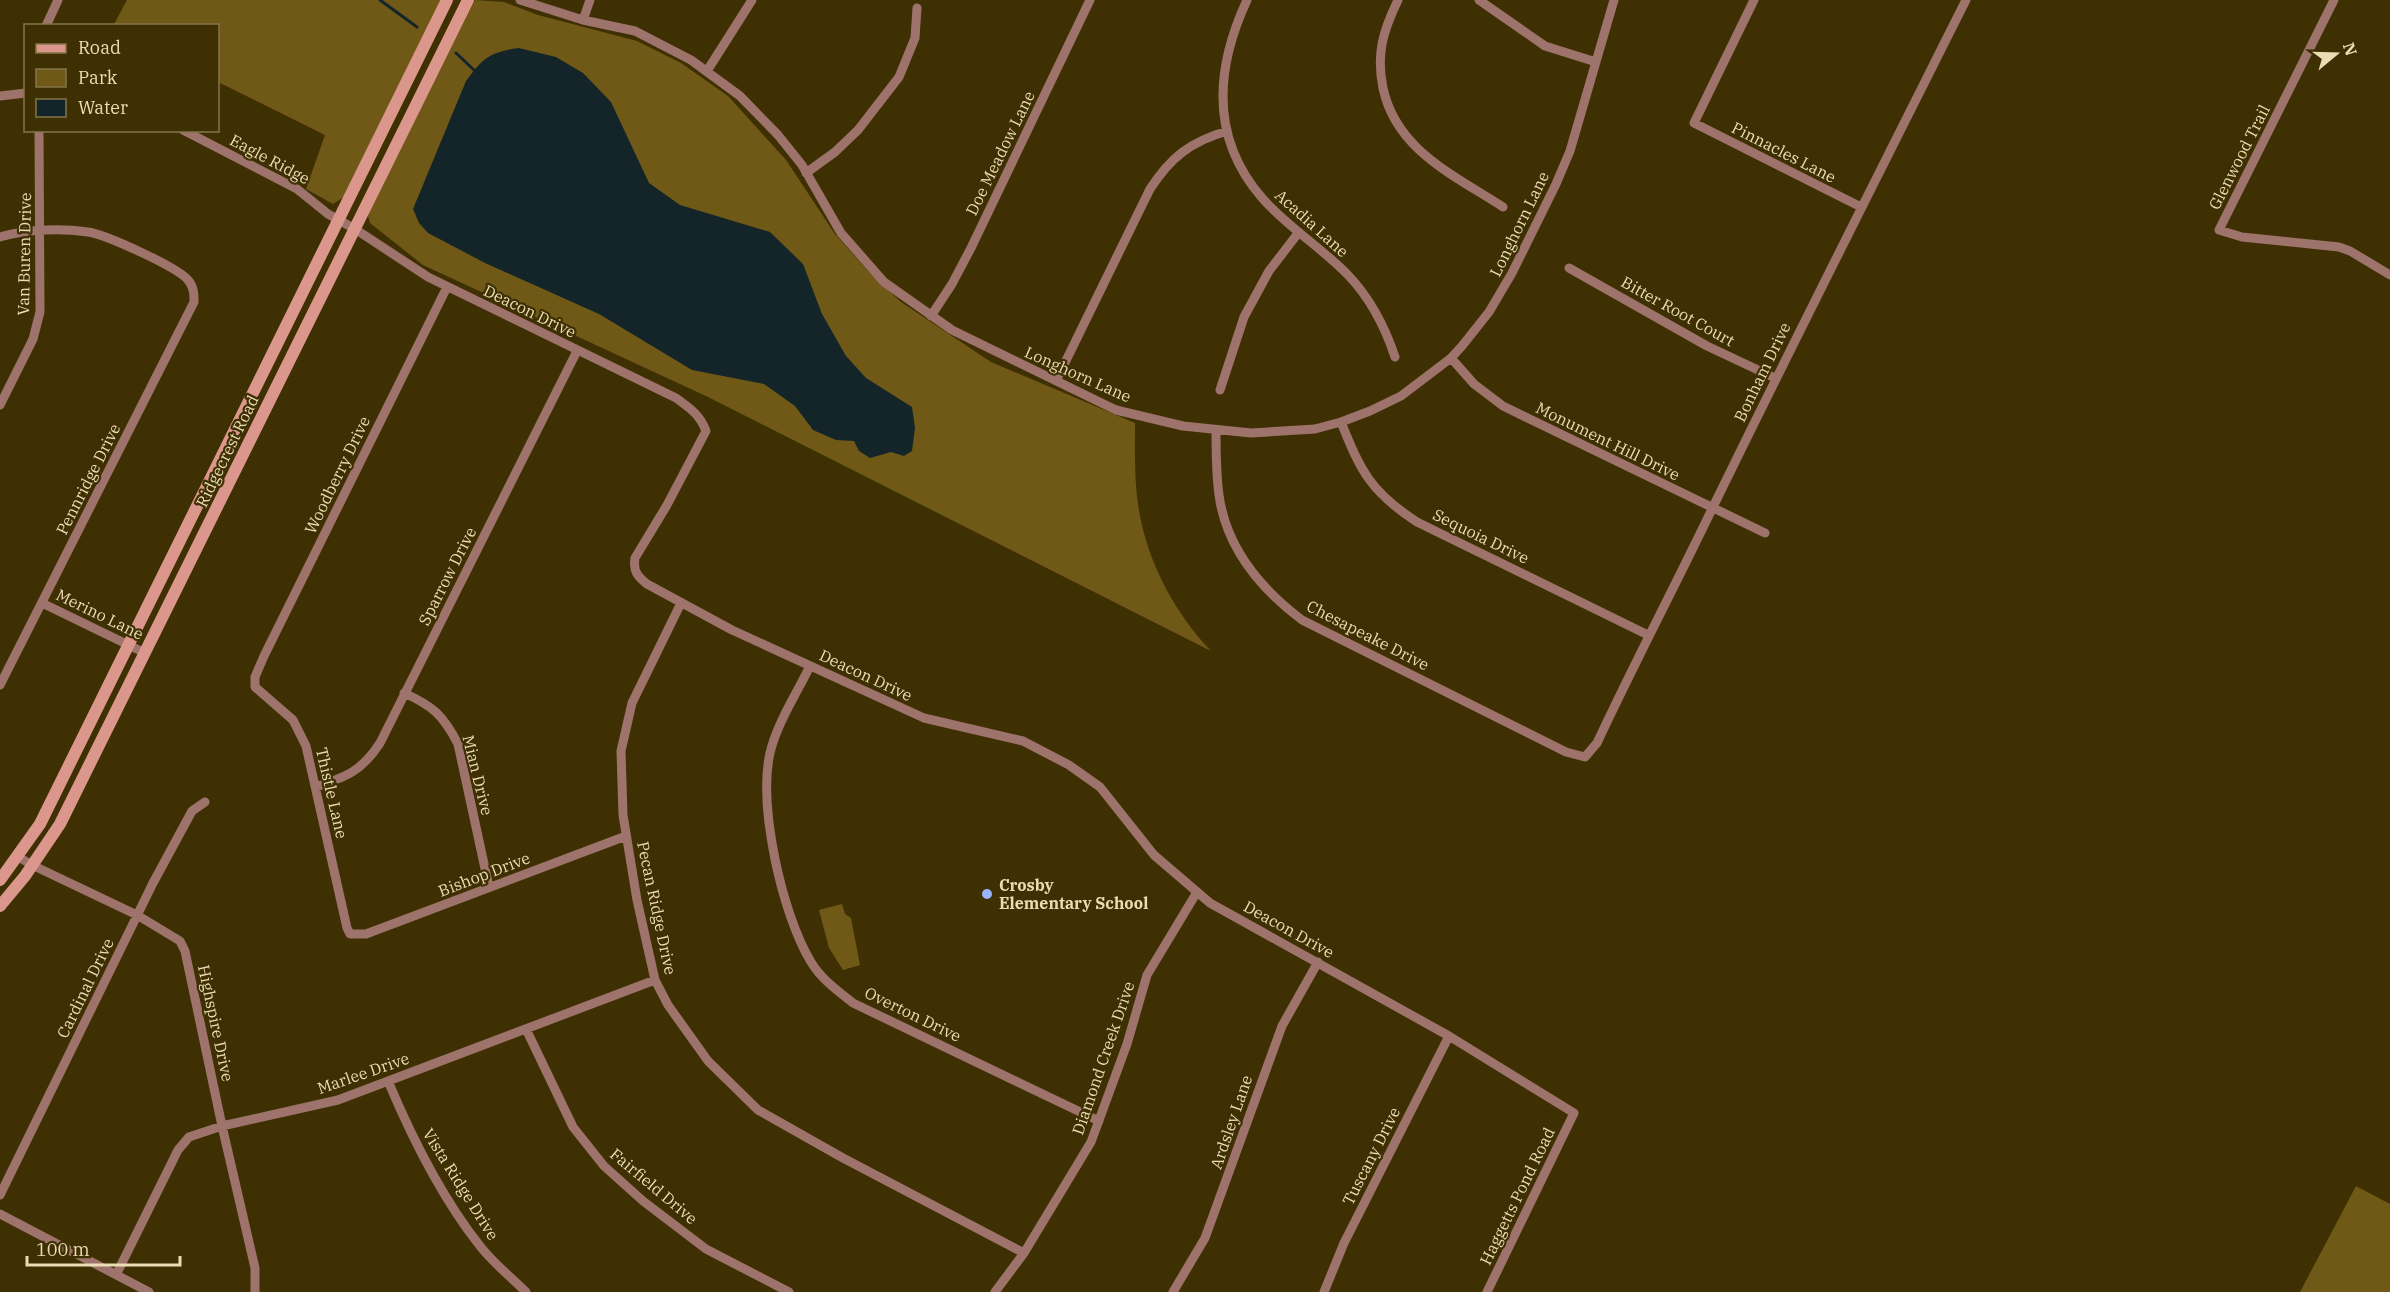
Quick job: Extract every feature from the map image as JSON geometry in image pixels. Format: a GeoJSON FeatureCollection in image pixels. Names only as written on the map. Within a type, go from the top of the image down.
{"type":"FeatureCollection","features":[{"type":"Feature","properties":{"kind":"main road","name":"Ridgecrest Road"},"geometry":{"type":"LineString","coordinates":[[0,880],[40,824],[447,0]]}},
{"type":"Feature","properties":{"kind":"main road","name":"Ridgecrest Road"},"geometry":{"type":"LineString","coordinates":[[0,906],[60,824],[468,0]]}},
{"type":"Feature","properties":{"kind":"street"},"geometry":{"type":"LineString","coordinates":[[47,24],[58,0]]}},
{"type":"Feature","properties":{"kind":"street","name":"Longhorn Lane"},"geometry":{"type":"LineString","coordinates":[[520,0],[583,20],[635,31],[691,60],[707,71],[740,96],[778,135],[806,173],[841,233],[884,282],[931,316],[975,343],[1116,410],[1183,426],[1251,433],[1314,429],[1341,422],[1401,396],[1451,358],[1489,312],[1535,230],[1569,151],[1614,0]]}},
{"type":"Feature","properties":{"kind":"street"},"geometry":{"type":"LineString","coordinates":[[583,20],[590,0]]}},
{"type":"Feature","properties":{"kind":"street"},"geometry":{"type":"LineString","coordinates":[[707,71],[752,0]]}},
{"type":"Feature","properties":{"kind":"street","name":"Doe Meadow Lane"},"geometry":{"type":"LineString","coordinates":[[931,316],[966,257],[1090,0]]}},
{"type":"Feature","properties":{"kind":"street","name":"Acadia Lane"},"geometry":{"type":"LineString","coordinates":[[1247,0],[1233,29],[1227,51],[1224,116],[1230,145],[1250,182],[1264,200],[1349,276],[1380,319],[1395,357]]}},
{"type":"Feature","properties":{"kind":"street"},"geometry":{"type":"LineString","coordinates":[[1398,0],[1384,32],[1379,52],[1381,79],[1393,119],[1401,131],[1435,164],[1503,207]]}},
{"type":"Feature","properties":{"kind":"street"},"geometry":{"type":"LineString","coordinates":[[1479,0],[1545,46],[1596,62]]}},
{"type":"Feature","properties":{"kind":"street","name":"Pinnacles Lane"},"geometry":{"type":"LineString","coordinates":[[1754,0],[1694,123],[1861,207]]}},
{"type":"Feature","properties":{"kind":"street","name":"Bonham Drive"},"geometry":{"type":"LineString","coordinates":[[1586,757],[1597,743],[1775,378],[1966,0]]}},
{"type":"Feature","properties":{"kind":"street","name":"Glenwood Trail"},"geometry":{"type":"LineString","coordinates":[[2334,0],[2218,230],[2242,237],[2339,247],[2350,250],[2390,275]]}},
{"type":"Feature","properties":{"kind":"street"},"geometry":{"type":"LineString","coordinates":[[806,173],[835,152],[858,130],[899,77],[915,39],[917,9]]}},
{"type":"Feature","properties":{"kind":"street"},"geometry":{"type":"LineString","coordinates":[[0,96],[24,93]]}},
{"type":"Feature","properties":{"kind":"street"},"geometry":{"type":"LineString","coordinates":[[1056,381],[1150,189],[1179,153],[1201,139],[1227,131]]}},
{"type":"Feature","properties":{"kind":"street","name":"Van Buren Drive"},"geometry":{"type":"LineString","coordinates":[[0,405],[29,347],[38,322],[40,301],[39,132]]}},
{"type":"Feature","properties":{"kind":"street","name":"Eagle Ridge"},"geometry":{"type":"LineString","coordinates":[[187,132],[297,189],[339,221]]}},
{"type":"Feature","properties":{"kind":"street","name":"Deacon Drive"},"geometry":{"type":"LineString","coordinates":[[339,221],[428,277],[676,398],[694,410],[706,431],[667,505],[635,558],[633,568],[637,576],[647,584],[732,630],[924,718],[1023,741],[1069,765],[1100,787],[1154,855],[1210,903],[1449,1036],[1574,1113]]}},
{"type":"Feature","properties":{"kind":"street"},"geometry":{"type":"LineString","coordinates":[[0,237],[40,231]]}},
{"type":"Feature","properties":{"kind":"street","name":"Pennridge Drive"},"geometry":{"type":"LineString","coordinates":[[0,685],[194,302],[191,284],[181,273],[104,236],[87,232],[40,231]]}},
{"type":"Feature","properties":{"kind":"street"},"geometry":{"type":"LineString","coordinates":[[1220,390],[1244,317],[1269,271],[1299,232]]}},
{"type":"Feature","properties":{"kind":"street","name":"Bitter Root Court"},"geometry":{"type":"LineString","coordinates":[[1569,268],[1707,346],[1775,378]]}},
{"type":"Feature","properties":{"kind":"street","name":"Woodberry Drive"},"geometry":{"type":"LineString","coordinates":[[255,677],[447,287]]}},
{"type":"Feature","properties":{"kind":"street","name":"Sparrow Drive"},"geometry":{"type":"LineString","coordinates":[[316,787],[343,778],[363,766],[380,743],[577,351]]}},
{"type":"Feature","properties":{"kind":"street","name":"Monument Hill Drive"},"geometry":{"type":"LineString","coordinates":[[1451,358],[1474,384],[1503,406],[1765,533]]}},
{"type":"Feature","properties":{"kind":"street","name":"Sequoia Drive"},"geometry":{"type":"LineString","coordinates":[[1341,422],[1365,477],[1396,508],[1418,522],[1648,635]]}},
{"type":"Feature","properties":{"kind":"street","name":"Chesapeake Drive"},"geometry":{"type":"LineString","coordinates":[[1216,430],[1219,498],[1228,528],[1240,554],[1256,578],[1277,601],[1302,620],[1566,752],[1586,757]]}},
{"type":"Feature","properties":{"kind":"street","name":"Merino Lane"},"geometry":{"type":"LineString","coordinates":[[42,603],[145,653]]}},
{"type":"Feature","properties":{"kind":"street","name":"Pecan Ridge Drive"},"geometry":{"type":"LineString","coordinates":[[681,603],[632,703],[621,751],[623,814],[627,836],[655,980],[668,1005],[708,1061],[758,1110],[843,1158],[1024,1253]]}},
{"type":"Feature","properties":{"kind":"street","name":"Overton Drive"},"geometry":{"type":"LineString","coordinates":[[810,666],[770,752],[766,776],[766,801],[781,886],[796,934],[812,964],[829,984],[854,1003],[1099,1121]]}},
{"type":"Feature","properties":{"kind":"street","name":"Thistle Lane"},"geometry":{"type":"LineString","coordinates":[[255,677],[255,687],[293,720],[301,732],[316,787],[347,928],[351,934]]}},
{"type":"Feature","properties":{"kind":"street","name":"Mian Drive"},"geometry":{"type":"LineString","coordinates":[[404,693],[433,708],[447,723],[458,744],[489,887]]}},
{"type":"Feature","properties":{"kind":"street","name":"Cardinal Drive"},"geometry":{"type":"LineString","coordinates":[[0,1195],[137,915],[192,811],[205,802]]}},
{"type":"Feature","properties":{"kind":"street","name":"Bishop Drive"},"geometry":{"type":"LineString","coordinates":[[351,934],[366,934],[627,836]]}},
{"type":"Feature","properties":{"kind":"street","name":"Highspire Drive"},"geometry":{"type":"LineString","coordinates":[[18,856],[32,865],[137,915],[180,941],[186,951],[222,1126],[255,1268],[255,1292]]}},
{"type":"Feature","properties":{"kind":"street","name":"Diamond Creek Drive"},"geometry":{"type":"LineString","coordinates":[[995,1292],[1024,1253],[1091,1142],[1127,1044],[1147,975],[1197,892]]}},
{"type":"Feature","properties":{"kind":"street","name":"Ardsley Lane"},"geometry":{"type":"LineString","coordinates":[[1173,1292],[1205,1238],[1282,1026],[1318,962]]}},
{"type":"Feature","properties":{"kind":"street","name":"Marlee Drive"},"geometry":{"type":"LineString","coordinates":[[116,1275],[178,1150],[189,1137],[222,1126],[338,1100],[655,980]]}},
{"type":"Feature","properties":{"kind":"street","name":"Fairfield Drive"},"geometry":{"type":"LineString","coordinates":[[526,1029],[573,1127],[604,1166],[643,1201],[706,1249],[789,1292]]}},
{"type":"Feature","properties":{"kind":"street","name":"Tuscany Drive"},"geometry":{"type":"LineString","coordinates":[[1324,1292],[1344,1243],[1449,1036]]}},
{"type":"Feature","properties":{"kind":"street","name":"Vista Ridge Drive"},"geometry":{"type":"LineString","coordinates":[[388,1081],[409,1131],[443,1190],[480,1247],[525,1292]]}},
{"type":"Feature","properties":{"kind":"street","name":"Haggetts Pond Road"},"geometry":{"type":"LineString","coordinates":[[1486,1292],[1574,1113]]}},
{"type":"Feature","properties":{"kind":"street"},"geometry":{"type":"LineString","coordinates":[[0,1214],[149,1292]]}},
{"type":"Feature","properties":{"kind":"green space"},"geometry":{"type":"Polygon","coordinates":[[[127,0],[441,0],[344,197],[333,204],[306,189],[325,135],[219,82],[219,24],[114,24],[127,0]]]}},
{"type":"Feature","properties":{"kind":"green space"},"geometry":{"type":"Polygon","coordinates":[[[475,0],[504,2],[538,15],[637,41],[681,63],[728,96],[786,160],[835,234],[868,271],[901,302],[991,362],[1135,423],[1137,493],[1144,535],[1150,553],[1166,589],[1198,637],[1211,651],[708,397],[423,265],[370,223],[368,216],[371,207],[475,0]]]}},
{"type":"Feature","properties":{"kind":"green space"},"geometry":{"type":"Polygon","coordinates":[[[842,904],[845,914],[851,918],[860,965],[843,970],[829,948],[819,910],[842,904]]]}},
{"type":"Feature","properties":{"kind":"green space"},"geometry":{"type":"Polygon","coordinates":[[[2356,1186],[2390,1204],[2390,1292],[2300,1292],[2356,1186]]]}},
{"type":"Feature","properties":{"kind":"water"},"geometry":{"type":"Polygon","coordinates":[[[519,48],[556,57],[583,73],[611,102],[649,183],[680,205],[770,232],[803,264],[822,314],[846,356],[866,378],[912,407],[915,428],[912,451],[904,456],[891,452],[870,458],[859,451],[854,441],[836,440],[813,430],[795,406],[764,384],[692,370],[599,314],[485,263],[428,233],[419,223],[413,209],[466,81],[488,57],[519,48]]]}},
{"type":"Feature","properties":{"kind":"waterway"},"geometry":{"type":"LineString","coordinates":[[380,0],[417,27]]}},
{"type":"Feature","properties":{"kind":"waterway"},"geometry":{"type":"LineString","coordinates":[[456,53],[474,70]]}},
{"type":"Feature","properties":{"kind":"place","name":"Crosby Elementary School"},"geometry":{"type":"Point","coordinates":[987,894]}}]}
